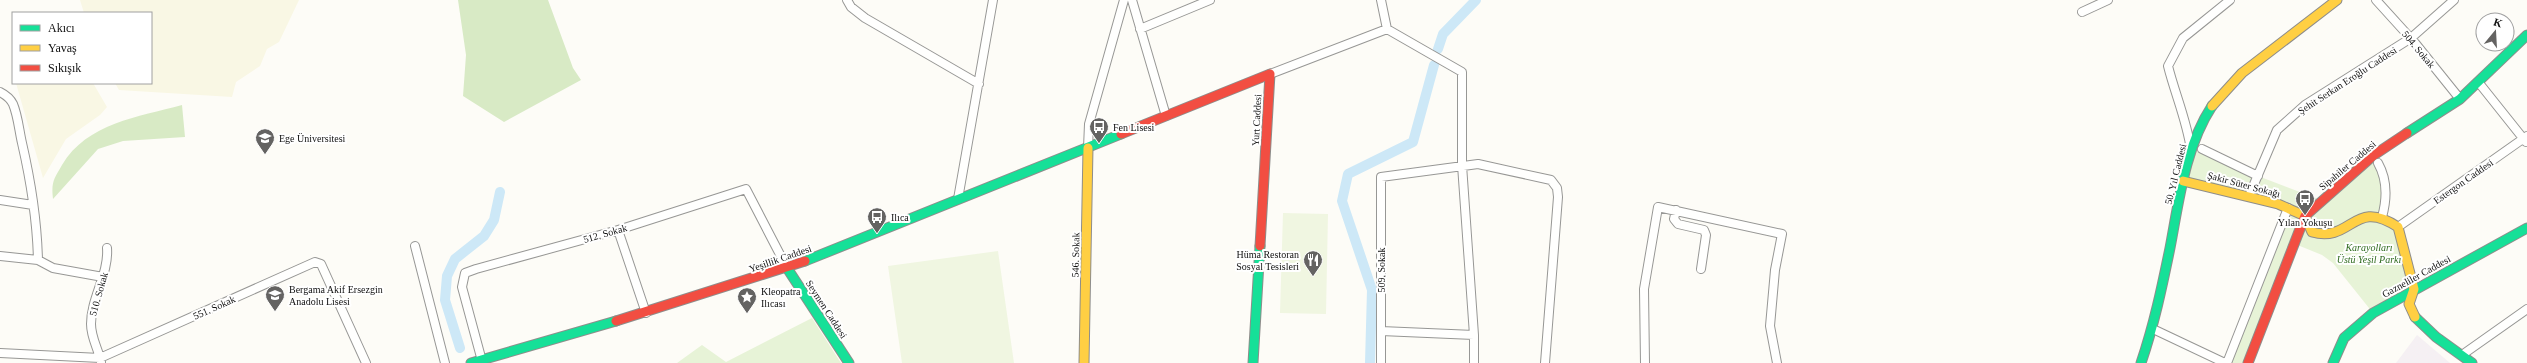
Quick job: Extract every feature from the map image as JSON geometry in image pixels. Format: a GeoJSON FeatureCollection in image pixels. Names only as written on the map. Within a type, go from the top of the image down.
{"type":"FeatureCollection","features":[{"type":"Feature","properties":{"kind":"main road","name":"50. Yıl Caddesi"},"geometry":{"type":"LineString","coordinates":[[2141,363],[2153,329],[2183,181],[2192,150],[2207,115],[2228,86],[2270,49],[2338,0]]}},
{"type":"Feature","properties":{"kind":"main road","name":"Sipahiler Caddesi"},"geometry":{"type":"LineString","coordinates":[[2248,363],[2305,216],[2374,155],[2460,99],[2479,83],[2527,35]]}},
{"type":"Feature","properties":{"kind":"main road","name":"Yurt Caddesi"},"geometry":{"type":"LineString","coordinates":[[1088,148],[1270,74],[1253,363]]}},
{"type":"Feature","properties":{"kind":"main road","name":"Yeşillik Caddesi"},"geometry":{"type":"LineString","coordinates":[[471,363],[646,314],[787,268],[877,234],[958,199],[1088,148]]}},
{"type":"Feature","properties":{"kind":"main road","name":"546. Sokak"},"geometry":{"type":"LineString","coordinates":[[1084,363],[1088,148]]}},
{"type":"Feature","properties":{"kind":"main road","name":"Şakir Süter Sokağı"},"geometry":{"type":"LineString","coordinates":[[2183,181],[2249,196],[2288,208],[2305,216]]}},
{"type":"Feature","properties":{"kind":"main road"},"geometry":{"type":"LineString","coordinates":[[2305,216],[2312,232],[2322,236],[2334,235],[2354,221],[2364,218],[2382,217],[2398,227],[2414,289],[2410,298],[2409,308],[2417,320],[2472,363]]}},
{"type":"Feature","properties":{"kind":"main road","name":"Gazneliler Caddesi"},"geometry":{"type":"LineString","coordinates":[[2333,363],[2344,338],[2373,313],[2527,228]]}},
{"type":"Feature","properties":{"kind":"main road","name":"Seymen Caddesi"},"geometry":{"type":"LineString","coordinates":[[787,268],[849,363]]}},
{"type":"Feature","properties":{"kind":"street"},"geometry":{"type":"LineString","coordinates":[[847,0],[851,7],[864,18],[979,84]]}},
{"type":"Feature","properties":{"kind":"street"},"geometry":{"type":"LineString","coordinates":[[958,199],[993,0]]}},
{"type":"Feature","properties":{"kind":"street"},"geometry":{"type":"LineString","coordinates":[[1088,148],[1089,124],[1124,0]]}},
{"type":"Feature","properties":{"kind":"street"},"geometry":{"type":"LineString","coordinates":[[1132,0],[1166,116]]}},
{"type":"Feature","properties":{"kind":"street"},"geometry":{"type":"LineString","coordinates":[[1140,29],[1210,0]]}},
{"type":"Feature","properties":{"kind":"street"},"geometry":{"type":"LineString","coordinates":[[1382,0],[1387,29]]}},
{"type":"Feature","properties":{"kind":"street"},"geometry":{"type":"LineString","coordinates":[[2082,12],[2108,0]]}},
{"type":"Feature","properties":{"kind":"street"},"geometry":{"type":"LineString","coordinates":[[2192,150],[2188,126],[2178,102],[2168,66],[2183,38],[2230,0]]}},
{"type":"Feature","properties":{"kind":"street","name":"504. Sokak"},"geometry":{"type":"LineString","coordinates":[[2376,0],[2411,38],[2460,99]]}},
{"type":"Feature","properties":{"kind":"street","name":"Şehit Serkan Eroğlu Caddesi"},"geometry":{"type":"LineString","coordinates":[[2249,196],[2277,130],[2305,105],[2411,38],[2454,0]]}},
{"type":"Feature","properties":{"kind":"street"},"geometry":{"type":"LineString","coordinates":[[1270,74],[1387,29]]}},
{"type":"Feature","properties":{"kind":"street"},"geometry":{"type":"LineString","coordinates":[[1387,29],[1462,72],[1462,165],[1474,335],[1474,363]]}},
{"type":"Feature","properties":{"kind":"street"},"geometry":{"type":"LineString","coordinates":[[2479,83],[2526,139]]}},
{"type":"Feature","properties":{"kind":"street"},"geometry":{"type":"LineString","coordinates":[[0,92],[7,95],[13,103],[31,182],[37,230],[38,260]]}},
{"type":"Feature","properties":{"kind":"street","name":"Estergon Caddesi"},"geometry":{"type":"LineString","coordinates":[[2398,227],[2526,139]]}},
{"type":"Feature","properties":{"kind":"street"},"geometry":{"type":"LineString","coordinates":[[2202,149],[2258,176]]}},
{"type":"Feature","properties":{"kind":"street"},"geometry":{"type":"LineString","coordinates":[[2378,163],[2384,173],[2386,203],[2382,217]]}},
{"type":"Feature","properties":{"kind":"street"},"geometry":{"type":"LineString","coordinates":[[1462,165],[1478,164],[1551,180],[1557,188],[1558,197],[1545,363]]}},
{"type":"Feature","properties":{"kind":"street","name":"509. Sokak"},"geometry":{"type":"LineString","coordinates":[[1381,363],[1381,177],[1462,165]]}},
{"type":"Feature","properties":{"kind":"street","name":"512. Sokak"},"geometry":{"type":"LineString","coordinates":[[482,360],[462,287],[465,272],[618,230],[746,189],[787,268]]}},
{"type":"Feature","properties":{"kind":"street"},"geometry":{"type":"LineString","coordinates":[[0,200],[33,205]]}},
{"type":"Feature","properties":{"kind":"street"},"geometry":{"type":"LineString","coordinates":[[1645,363],[1644,289],[1658,206],[1782,234],[1775,270],[1770,326],[1777,363]]}},
{"type":"Feature","properties":{"kind":"street"},"geometry":{"type":"LineString","coordinates":[[2153,329],[2226,363],[2288,208]]}},
{"type":"Feature","properties":{"kind":"street"},"geometry":{"type":"LineString","coordinates":[[1676,210],[1674,219],[1678,224],[1704,230],[1706,236],[1701,269]]}},
{"type":"Feature","properties":{"kind":"street"},"geometry":{"type":"LineString","coordinates":[[618,230],[646,314]]}},
{"type":"Feature","properties":{"kind":"street"},"geometry":{"type":"LineString","coordinates":[[414,246],[445,363]]}},
{"type":"Feature","properties":{"kind":"street","name":"510. Sokak"},"geometry":{"type":"LineString","coordinates":[[101,360],[93,342],[91,322],[108,261],[108,248]]}},
{"type":"Feature","properties":{"kind":"street"},"geometry":{"type":"LineString","coordinates":[[0,256],[38,260],[53,268],[103,276]]}},
{"type":"Feature","properties":{"kind":"street","name":"551. Sokak"},"geometry":{"type":"LineString","coordinates":[[0,353],[101,360],[315,262],[321,264],[366,363]]}},
{"type":"Feature","properties":{"kind":"street"},"geometry":{"type":"LineString","coordinates":[[2462,355],[2527,309]]}},
{"type":"Feature","properties":{"kind":"street"},"geometry":{"type":"LineString","coordinates":[[1381,331],[1474,335]]}},
{"type":"Feature","properties":{"kind":"shaded area"},"geometry":{"type":"Polygon","coordinates":[[[80,0],[299,0],[279,42],[267,49],[260,66],[236,82],[232,97],[119,90],[116,84],[152,84],[152,12],[84,12],[80,0]]]}},
{"type":"Feature","properties":{"kind":"shaded area"},"geometry":{"type":"Polygon","coordinates":[[[16,84],[94,84],[107,107],[100,115],[66,139],[43,178],[16,84]]]}},
{"type":"Feature","properties":{"kind":"shaded area"},"geometry":{"type":"Polygon","coordinates":[[[2417,335],[2450,363],[2396,363],[2417,335]]]}},
{"type":"Feature","properties":{"kind":"green space"},"geometry":{"type":"Polygon","coordinates":[[[458,0],[548,0],[573,68],[581,80],[504,122],[463,96],[466,55],[458,0]]]}},
{"type":"Feature","properties":{"kind":"green space"},"geometry":{"type":"Polygon","coordinates":[[[182,105],[185,137],[123,141],[98,149],[53,199],[52,188],[57,174],[73,151],[85,140],[99,131],[131,118],[182,105]]]}},
{"type":"Feature","properties":{"kind":"green space","name":"Karayolları Üstü Yeşil Parkı"},"geometry":{"type":"Polygon","coordinates":[[[2193,145],[2258,176],[2321,200],[2374,155],[2384,173],[2382,217],[2398,227],[2414,289],[2373,313],[2333,263],[2322,255],[2295,244],[2248,363],[2227,363],[2288,208],[2183,181],[2193,145]]]}},
{"type":"Feature","properties":{"kind":"green space"},"geometry":{"type":"Polygon","coordinates":[[[1283,213],[1328,214],[1326,314],[1280,313],[1283,213]]]}},
{"type":"Feature","properties":{"kind":"green space"},"geometry":{"type":"Polygon","coordinates":[[[998,251],[1014,363],[902,363],[888,266],[998,251]]]}},
{"type":"Feature","properties":{"kind":"green space"},"geometry":{"type":"Polygon","coordinates":[[[812,318],[841,363],[677,363],[702,345],[726,362],[812,318]]]}},
{"type":"Feature","properties":{"kind":"waterway"},"geometry":{"type":"LineString","coordinates":[[1438,49],[1443,34],[1476,0]]}},
{"type":"Feature","properties":{"kind":"waterway"},"geometry":{"type":"LineString","coordinates":[[1370,363],[1372,290],[1342,201],[1348,174],[1413,142],[1434,65]]}},
{"type":"Feature","properties":{"kind":"waterway"},"geometry":{"type":"LineString","coordinates":[[460,348],[445,300],[447,276],[455,259],[484,236],[494,220],[500,192]]}},
{"type":"Feature","properties":{"kind":"traffic: fast"},"geometry":{"type":"LineString","coordinates":[[2407,133],[2460,99],[2527,35]]}},
{"type":"Feature","properties":{"kind":"traffic: fast"},"geometry":{"type":"LineString","coordinates":[[2141,363],[2161,292],[2184,175],[2195,139],[2212,106]]}},
{"type":"Feature","properties":{"kind":"traffic: fast"},"geometry":{"type":"LineString","coordinates":[[805,261],[1121,134]]}},
{"type":"Feature","properties":{"kind":"traffic: fast"},"geometry":{"type":"LineString","coordinates":[[2333,363],[2344,338],[2373,313],[2527,228]]}},
{"type":"Feature","properties":{"kind":"traffic: fast"},"geometry":{"type":"LineString","coordinates":[[1253,363],[1260,246]]}},
{"type":"Feature","properties":{"kind":"traffic: fast"},"geometry":{"type":"LineString","coordinates":[[787,268],[849,363]]}},
{"type":"Feature","properties":{"kind":"traffic: fast"},"geometry":{"type":"LineString","coordinates":[[2415,317],[2436,337],[2472,363]]}},
{"type":"Feature","properties":{"kind":"traffic: fast"},"geometry":{"type":"LineString","coordinates":[[471,363],[616,321]]}},
{"type":"Feature","properties":{"kind":"traffic: slow"},"geometry":{"type":"LineString","coordinates":[[2212,106],[2242,73],[2337,0]]}},
{"type":"Feature","properties":{"kind":"traffic: slow"},"geometry":{"type":"LineString","coordinates":[[1084,363],[1088,148]]}},
{"type":"Feature","properties":{"kind":"traffic: slow"},"geometry":{"type":"LineString","coordinates":[[2183,181],[2278,204],[2305,216],[2312,232],[2326,234],[2336,232],[2362,218],[2371,217],[2383,219],[2398,227],[2414,289],[2409,304],[2415,317]]}},
{"type":"Feature","properties":{"kind":"traffic: jam"},"geometry":{"type":"LineString","coordinates":[[1121,134],[1270,74],[1260,246]]}},
{"type":"Feature","properties":{"kind":"traffic: jam"},"geometry":{"type":"LineString","coordinates":[[2248,363],[2305,216],[2374,155],[2407,133]]}},
{"type":"Feature","properties":{"kind":"traffic: jam"},"geometry":{"type":"LineString","coordinates":[[616,321],[805,261]]}},
{"type":"Feature","properties":{"kind":"place","name":"Fen Lisesi"},"geometry":{"type":"Point","coordinates":[1099,144]}},
{"type":"Feature","properties":{"kind":"place","name":"Ege Üniversitesi"},"geometry":{"type":"Point","coordinates":[265,155]}},
{"type":"Feature","properties":{"kind":"place","name":"Yılan Yokuşu"},"geometry":{"type":"Point","coordinates":[2305,216]}},
{"type":"Feature","properties":{"kind":"place","name":"Ilıca"},"geometry":{"type":"Point","coordinates":[877,234]}},
{"type":"Feature","properties":{"kind":"place","name":"Hüma Restoran Sosyal Tesisleri"},"geometry":{"type":"Point","coordinates":[1313,277]}},
{"type":"Feature","properties":{"kind":"place","name":"Bergama Akif Ersezgin Anadolu Lisesi"},"geometry":{"type":"Point","coordinates":[275,312]}},
{"type":"Feature","properties":{"kind":"place","name":"Kleopatra Ilıcası"},"geometry":{"type":"Point","coordinates":[747,314]}}]}
